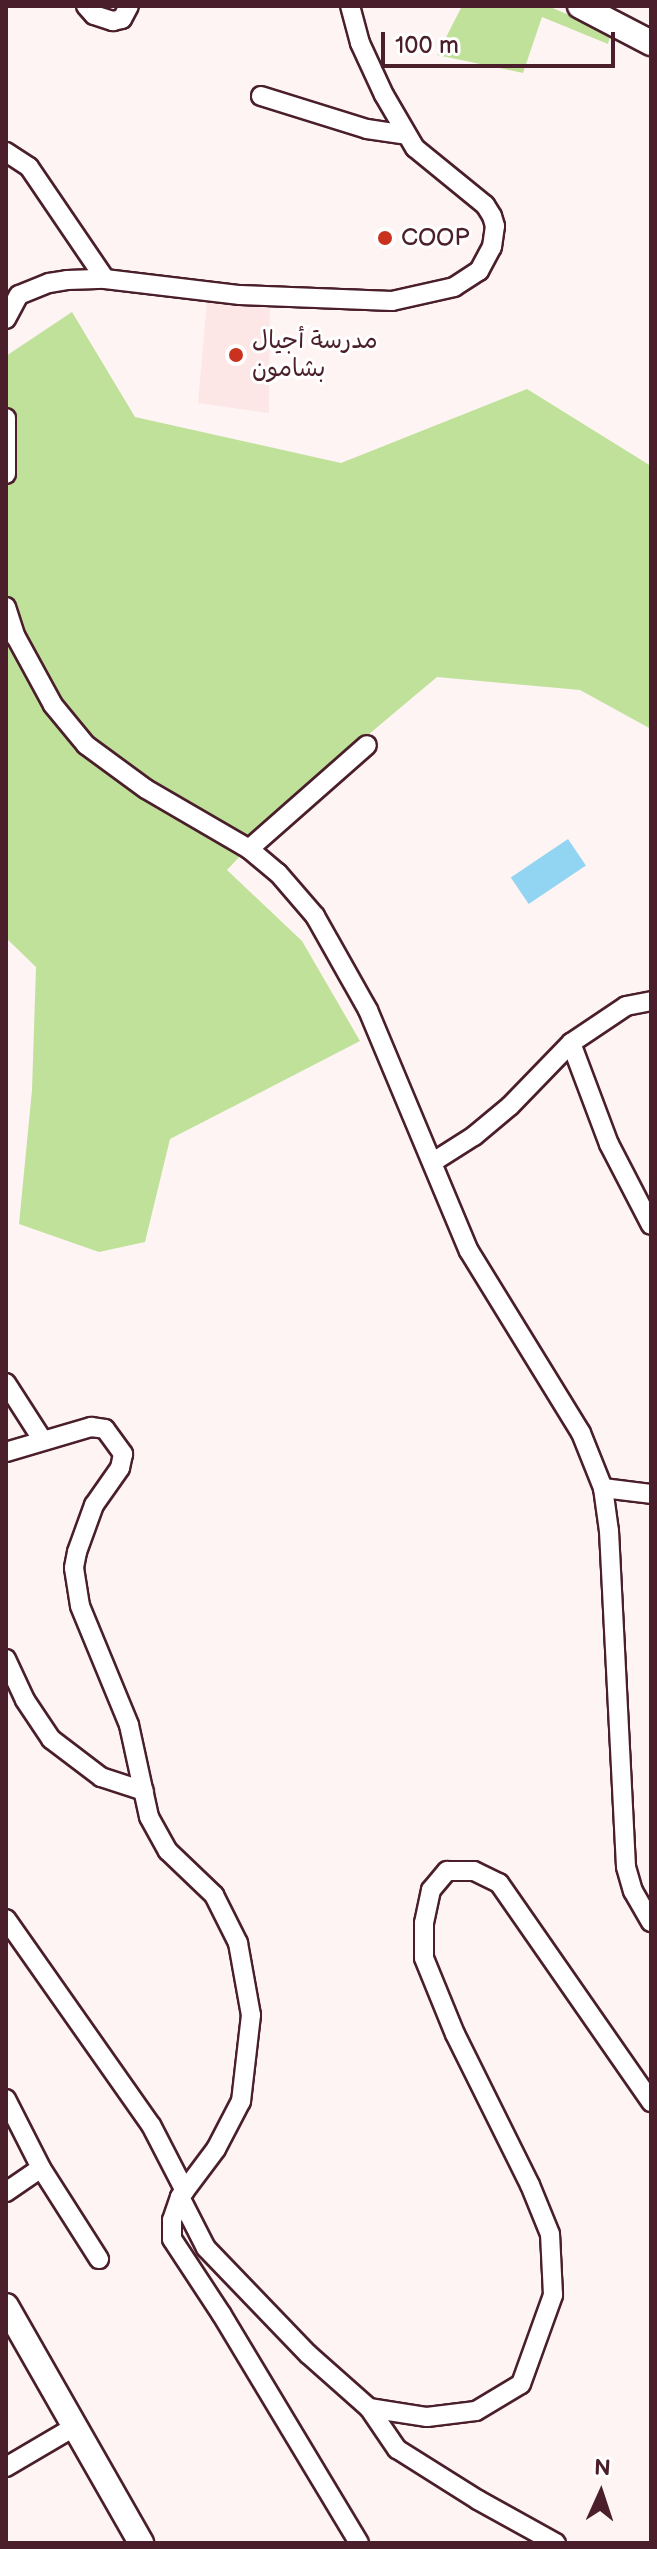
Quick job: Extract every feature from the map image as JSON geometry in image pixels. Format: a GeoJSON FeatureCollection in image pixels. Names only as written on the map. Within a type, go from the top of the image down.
{"type":"FeatureCollection","features":[{"type":"Feature","properties":{"kind":"main road"},"geometry":{"type":"LineString","coordinates":[[580,6],[651,43]]}},
{"type":"Feature","properties":{"kind":"main road"},"geometry":{"type":"LineString","coordinates":[[6,2306],[141,2543]]}},
{"type":"Feature","properties":{"kind":"street"},"geometry":{"type":"LineString","coordinates":[[86,6],[94,15],[113,21],[122,19],[129,6]]}},
{"type":"Feature","properties":{"kind":"street"},"geometry":{"type":"LineString","coordinates":[[6,319],[19,295],[67,280],[105,279],[240,295],[392,301],[428,295],[467,281],[488,260],[495,237],[492,216],[485,205],[435,167],[407,135],[360,43],[350,6]]}},
{"type":"Feature","properties":{"kind":"street"},"geometry":{"type":"LineString","coordinates":[[261,96],[367,129],[407,135]]}},
{"type":"Feature","properties":{"kind":"street"},"geometry":{"type":"LineString","coordinates":[[6,152],[29,167],[105,279]]}},
{"type":"Feature","properties":{"kind":"street"},"geometry":{"type":"LineString","coordinates":[[6,418],[6,474]]}},
{"type":"Feature","properties":{"kind":"street"},"geometry":{"type":"LineString","coordinates":[[6,607],[16,637],[47,695],[86,745],[146,789],[249,849],[295,891],[338,953],[368,1010],[469,1251],[554,1384],[581,1433],[603,1488],[613,1587],[626,1867],[633,1891],[651,1922]]}},
{"type":"Feature","properties":{"kind":"street"},"geometry":{"type":"LineString","coordinates":[[249,849],[367,745]]}},
{"type":"Feature","properties":{"kind":"street"},"geometry":{"type":"LineString","coordinates":[[433,1162],[474,1136],[510,1106],[571,1043],[626,1006],[651,1001]]}},
{"type":"Feature","properties":{"kind":"street"},"geometry":{"type":"LineString","coordinates":[[571,1043],[609,1144],[651,1225]]}},
{"type":"Feature","properties":{"kind":"street"},"geometry":{"type":"LineString","coordinates":[[6,1383],[42,1439]]}},
{"type":"Feature","properties":{"kind":"street"},"geometry":{"type":"LineString","coordinates":[[6,1452],[42,1439],[99,1427],[105,1429],[123,1454],[120,1468],[94,1505],[74,1568],[80,1606],[129,1725],[158,1837],[214,1895],[238,1943],[251,2015],[241,2101],[216,2149],[182,2194],[172,2220],[172,2239],[222,2315],[359,2543]]}},
{"type":"Feature","properties":{"kind":"street"},"geometry":{"type":"LineString","coordinates":[[603,1488],[651,1494]]}},
{"type":"Feature","properties":{"kind":"street"},"geometry":{"type":"LineString","coordinates":[[6,1659],[25,1700],[51,1739],[101,1777],[144,1791]]}},
{"type":"Feature","properties":{"kind":"street"},"geometry":{"type":"LineString","coordinates":[[369,2408],[427,2417],[476,2411],[521,2384],[553,2295],[550,2234],[530,2185],[455,2034],[424,1958],[424,1923],[431,1890],[447,1871],[474,1871],[499,1883],[651,2102]]}},
{"type":"Feature","properties":{"kind":"street"},"geometry":{"type":"LineString","coordinates":[[6,1919],[151,2125],[206,2248],[308,2354],[369,2408],[397,2449],[465,2493],[556,2543]]}},
{"type":"Feature","properties":{"kind":"street"},"geometry":{"type":"LineString","coordinates":[[6,2099],[41,2168],[99,2259]]}},
{"type":"Feature","properties":{"kind":"street"},"geometry":{"type":"LineString","coordinates":[[6,2192],[41,2168]]}},
{"type":"Feature","properties":{"kind":"street"},"geometry":{"type":"LineString","coordinates":[[6,2467],[74,2427]]}},
{"type":"Feature","properties":{"kind":"shaded area","name":"مدرسة أجيال بشامون"},"geometry":{"type":"Polygon","coordinates":[[[207,301],[270,306],[269,413],[198,403],[207,301]]]}},
{"type":"Feature","properties":{"kind":"green space"},"geometry":{"type":"Polygon","coordinates":[[[462,6],[548,6],[611,33],[608,44],[542,17],[523,73],[437,55],[462,6]]]}},
{"type":"Feature","properties":{"kind":"green space"},"geometry":{"type":"Polygon","coordinates":[[[72,312],[135,417],[341,463],[527,389],[651,466],[651,729],[580,690],[437,677],[300,792],[227,870],[302,941],[360,1041],[170,1139],[145,1242],[99,1252],[19,1224],[32,1090],[36,967],[6,938],[6,356],[72,312]]]}},
{"type":"Feature","properties":{"kind":"water"},"geometry":{"type":"Polygon","coordinates":[[[568,839],[586,866],[529,904],[511,878],[568,839]]]}},
{"type":"Feature","properties":{"kind":"place","name":"COOP"},"geometry":{"type":"Point","coordinates":[385,238]}},
{"type":"Feature","properties":{"kind":"place","name":"مدرسة أجيال بشامون"},"geometry":{"type":"Point","coordinates":[236,355]}}]}
